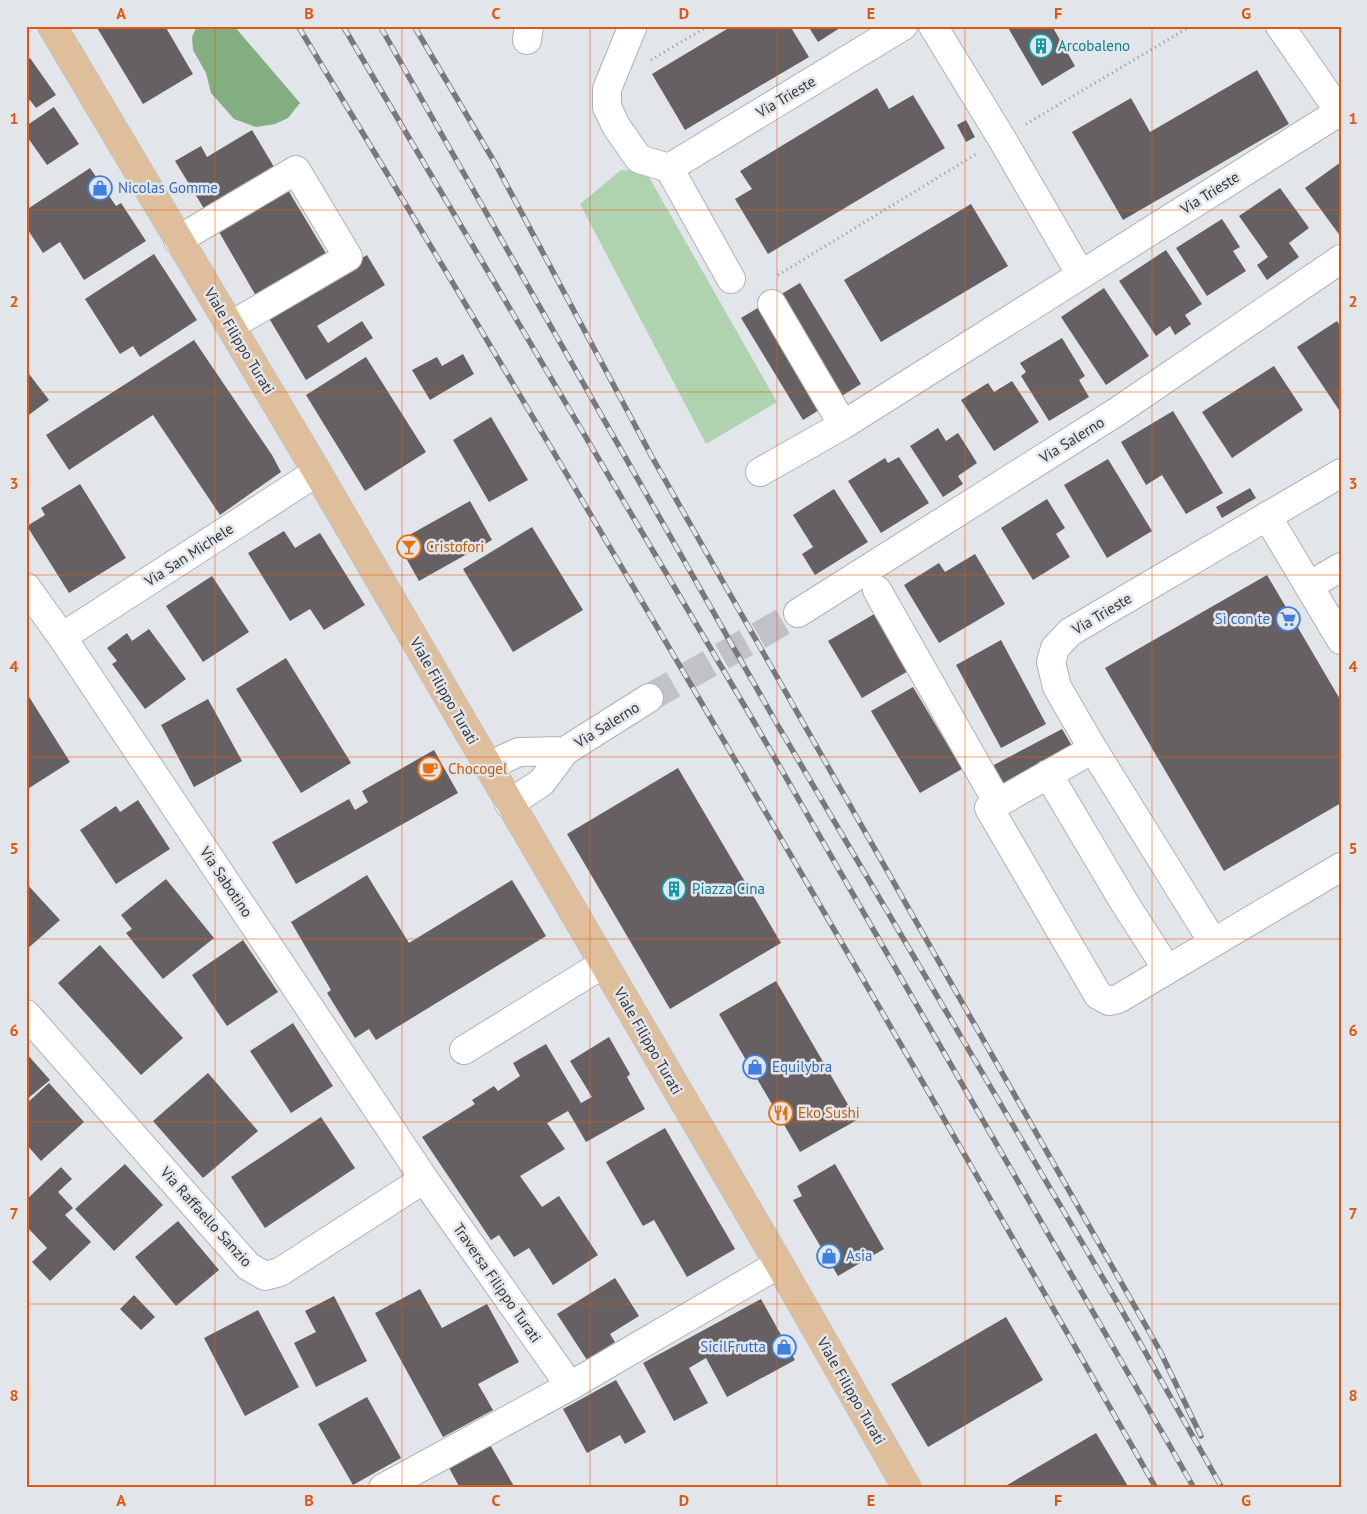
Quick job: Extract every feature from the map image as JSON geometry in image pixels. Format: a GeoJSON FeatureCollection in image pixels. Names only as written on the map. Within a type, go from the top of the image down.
{"type":"FeatureCollection","features":[{"type":"Feature","properties":{"kind":"main road","name":"Viale Filippo Turati"},"geometry":{"type":"LineString","coordinates":[[52,26],[317,472],[908,1488]]}},
{"type":"Feature","properties":{"kind":"street","name":"Via Trieste"},"geometry":{"type":"LineString","coordinates":[[669,168],[903,26]]}},
{"type":"Feature","properties":{"kind":"street"},"geometry":{"type":"LineString","coordinates":[[933,26],[1002,139],[1081,275]]}},
{"type":"Feature","properties":{"kind":"street","name":"Via Trieste"},"geometry":{"type":"LineString","coordinates":[[760,472],[843,424],[1340,113],[1280,26]]}},
{"type":"Feature","properties":{"kind":"street"},"geometry":{"type":"LineString","coordinates":[[632,28],[607,89],[608,107],[616,126],[639,159],[669,168],[731,279]]}},
{"type":"Feature","properties":{"kind":"street"},"geometry":{"type":"LineString","coordinates":[[178,240],[296,170],[348,257],[230,326]]}},
{"type":"Feature","properties":{"kind":"street","name":"Via Salerno"},"geometry":{"type":"LineString","coordinates":[[798,613],[1118,411],[1341,259]]}},
{"type":"Feature","properties":{"kind":"street"},"geometry":{"type":"LineString","coordinates":[[772,304],[843,424]]}},
{"type":"Feature","properties":{"kind":"street","name":"Via San Michele"},"geometry":{"type":"LineString","coordinates":[[62,637],[317,472]]}},
{"type":"Feature","properties":{"kind":"street","name":"Via Trieste"},"geometry":{"type":"LineString","coordinates":[[1213,942],[1093,749],[1058,687],[1052,662],[1055,648],[1070,632],[1341,473]]}},
{"type":"Feature","properties":{"kind":"street"},"geometry":{"type":"LineString","coordinates":[[1267,516],[1341,640]]}},
{"type":"Feature","properties":{"kind":"street"},"geometry":{"type":"LineString","coordinates":[[1308,586],[1341,567]]}},
{"type":"Feature","properties":{"kind":"street","name":"Via Sabotino"},"geometry":{"type":"LineString","coordinates":[[26,587],[62,637],[424,1179]]}},
{"type":"Feature","properties":{"kind":"street"},"geometry":{"type":"LineString","coordinates":[[878,590],[998,803]]}},
{"type":"Feature","properties":{"kind":"street","name":"Via Salerno"},"geometry":{"type":"LineString","coordinates":[[509,804],[542,782],[565,751],[649,698]]}},
{"type":"Feature","properties":{"kind":"street"},"geometry":{"type":"LineString","coordinates":[[1093,749],[989,808],[1098,996],[1109,1001],[1118,999],[1341,867]]}},
{"type":"Feature","properties":{"kind":"street","name":"Via Salerno"},"geometry":{"type":"LineString","coordinates":[[488,766],[519,752],[565,751]]}},
{"type":"Feature","properties":{"kind":"street"},"geometry":{"type":"LineString","coordinates":[[1048,774],[1124,902],[1167,969]]}},
{"type":"Feature","properties":{"kind":"street"},"geometry":{"type":"LineString","coordinates":[[464,1050],[603,964]]}},
{"type":"Feature","properties":{"kind":"street","name":"Via Raffaello Sanzio"},"geometry":{"type":"LineString","coordinates":[[26,1014],[248,1266],[265,1276],[280,1272],[424,1179]]}},
{"type":"Feature","properties":{"kind":"street","name":"Traversa Filippo Turati"},"geometry":{"type":"LineString","coordinates":[[424,1179],[570,1386]]}},
{"type":"Feature","properties":{"kind":"street"},"geometry":{"type":"LineString","coordinates":[[383,1488],[570,1386],[779,1264]]}},
{"type":"Feature","properties":{"kind":"path"},"geometry":{"type":"LineString","coordinates":[[618,62],[650,60],[708,26]]}},
{"type":"Feature","properties":{"kind":"path"},"geometry":{"type":"LineString","coordinates":[[776,276],[1191,26]]}},
{"type":"Feature","properties":{"kind":"green space"},"geometry":{"type":"Polygon","coordinates":[[[197,26],[234,26],[300,103],[288,118],[275,124],[256,127],[234,119],[211,93],[206,73],[193,50],[192,37],[197,26]]]}},
{"type":"Feature","properties":{"kind":"green space"},"geometry":{"type":"Polygon","coordinates":[[[621,170],[646,172],[777,402],[706,444],[580,204],[621,170]]]}},
{"type":"Feature","properties":{"kind":"building"},"geometry":{"type":"Polygon","coordinates":[[[96,26],[165,26],[193,74],[143,104],[96,26]]]}},
{"type":"Feature","properties":{"kind":"building"},"geometry":{"type":"Polygon","coordinates":[[[732,26],[790,26],[809,57],[685,130],[652,74],[732,26]]]}},
{"type":"Feature","properties":{"kind":"building"},"geometry":{"type":"Polygon","coordinates":[[[808,26],[843,26],[818,42],[808,26]]]}},
{"type":"Feature","properties":{"kind":"building","name":"Arcobaleno"},"geometry":{"type":"Polygon","coordinates":[[[1007,26],[1052,26],[1075,66],[1042,86],[1007,26]]]}},
{"type":"Feature","properties":{"kind":"building"},"geometry":{"type":"Polygon","coordinates":[[[30,58],[56,95],[36,108],[30,100],[26,103],[26,61],[30,58]]]}},
{"type":"Feature","properties":{"kind":"building"},"geometry":{"type":"Polygon","coordinates":[[[1257,70],[1289,124],[1123,220],[1072,132],[1131,98],[1150,132],[1257,70]]]}},
{"type":"Feature","properties":{"kind":"building"},"geometry":{"type":"Polygon","coordinates":[[[877,88],[889,109],[913,95],[945,148],[768,254],[735,199],[752,189],[740,171],[877,88]]]}},
{"type":"Feature","properties":{"kind":"building"},"geometry":{"type":"Polygon","coordinates":[[[54,107],[79,144],[47,165],[26,135],[26,126],[54,107]]]}},
{"type":"Feature","properties":{"kind":"building"},"geometry":{"type":"Polygon","coordinates":[[[966,120],[975,137],[966,142],[957,125],[966,120]]]}},
{"type":"Feature","properties":{"kind":"building"},"geometry":{"type":"Polygon","coordinates":[[[252,130],[277,172],[206,212],[175,161],[201,146],[207,157],[252,130]]]}},
{"type":"Feature","properties":{"kind":"building"},"geometry":{"type":"Polygon","coordinates":[[[1341,162],[1341,237],[1305,188],[1341,162]]]}},
{"type":"Feature","properties":{"kind":"building"},"geometry":{"type":"Polygon","coordinates":[[[90,168],[116,206],[121,203],[146,241],[84,280],[60,242],[43,253],[26,227],[26,210],[90,168]]]}},
{"type":"Feature","properties":{"kind":"building"},"geometry":{"type":"Polygon","coordinates":[[[285,185],[327,255],[256,296],[215,225],[285,185]]]}},
{"type":"Feature","properties":{"kind":"building"},"geometry":{"type":"Polygon","coordinates":[[[1280,188],[1309,228],[1289,243],[1299,257],[1267,280],[1257,265],[1268,257],[1239,216],[1280,188]]]}},
{"type":"Feature","properties":{"kind":"building"},"geometry":{"type":"Polygon","coordinates":[[[971,204],[1008,266],[881,342],[844,280],[971,204]]]}},
{"type":"Feature","properties":{"kind":"building"},"geometry":{"type":"Polygon","coordinates":[[[1222,219],[1240,247],[1233,251],[1246,271],[1207,296],[1176,248],[1222,219]]]}},
{"type":"Feature","properties":{"kind":"building"},"geometry":{"type":"Polygon","coordinates":[[[1166,250],[1202,304],[1185,315],[1191,324],[1175,335],[1170,326],[1156,336],[1119,281],[1166,250]]]}},
{"type":"Feature","properties":{"kind":"building"},"geometry":{"type":"Polygon","coordinates":[[[154,254],[197,320],[140,357],[133,346],[120,354],[85,299],[154,254]]]}},
{"type":"Feature","properties":{"kind":"building"},"geometry":{"type":"Polygon","coordinates":[[[367,255],[385,285],[317,326],[328,343],[362,321],[373,338],[306,380],[267,315],[367,255]]]}},
{"type":"Feature","properties":{"kind":"building"},"geometry":{"type":"Polygon","coordinates":[[[800,283],[861,384],[803,420],[741,318],[800,283]]]}},
{"type":"Feature","properties":{"kind":"building"},"geometry":{"type":"Polygon","coordinates":[[[1104,288],[1149,356],[1106,385],[1061,317],[1104,288]]]}},
{"type":"Feature","properties":{"kind":"building"},"geometry":{"type":"Polygon","coordinates":[[[1337,321],[1341,327],[1341,413],[1297,347],[1337,321]]]}},
{"type":"Feature","properties":{"kind":"building"},"geometry":{"type":"Polygon","coordinates":[[[1062,338],[1085,376],[1079,380],[1089,397],[1049,421],[1021,376],[1026,372],[1020,363],[1062,338]]]}},
{"type":"Feature","properties":{"kind":"building"},"geometry":{"type":"Polygon","coordinates":[[[194,340],[272,455],[281,472],[220,515],[153,415],[69,470],[46,435],[194,340]]]}},
{"type":"Feature","properties":{"kind":"building"},"geometry":{"type":"Polygon","coordinates":[[[463,354],[474,374],[430,400],[412,370],[437,357],[442,366],[463,354]]]}},
{"type":"Feature","properties":{"kind":"building"},"geometry":{"type":"Polygon","coordinates":[[[366,357],[426,452],[365,491],[306,395],[366,357]]]}},
{"type":"Feature","properties":{"kind":"building"},"geometry":{"type":"Polygon","coordinates":[[[1274,366],[1303,410],[1232,458],[1202,412],[1274,366]]]}},
{"type":"Feature","properties":{"kind":"building"},"geometry":{"type":"Polygon","coordinates":[[[26,370],[49,400],[26,417],[26,370]]]}},
{"type":"Feature","properties":{"kind":"building"},"geometry":{"type":"Polygon","coordinates":[[[1012,381],[1039,422],[994,451],[961,400],[988,383],[994,392],[1012,381]]]}},
{"type":"Feature","properties":{"kind":"building"},"geometry":{"type":"Polygon","coordinates":[[[1173,411],[1223,493],[1186,514],[1162,475],[1146,485],[1121,442],[1173,411]]]}},
{"type":"Feature","properties":{"kind":"building"},"geometry":{"type":"Polygon","coordinates":[[[491,417],[528,480],[489,502],[453,440],[491,417]]]}},
{"type":"Feature","properties":{"kind":"building"},"geometry":{"type":"Polygon","coordinates":[[[938,428],[946,441],[958,433],[977,463],[958,476],[963,484],[943,497],[910,446],[938,428]]]}},
{"type":"Feature","properties":{"kind":"building"},"geometry":{"type":"Polygon","coordinates":[[[899,457],[929,503],[881,533],[848,481],[885,458],[888,463],[899,457]]]}},
{"type":"Feature","properties":{"kind":"building"},"geometry":{"type":"Polygon","coordinates":[[[1108,459],[1152,531],[1107,558],[1064,485],[1108,459]]]}},
{"type":"Feature","properties":{"kind":"building"},"geometry":{"type":"Polygon","coordinates":[[[80,484],[126,558],[69,593],[27,526],[45,515],[41,508],[80,484]]]}},
{"type":"Feature","properties":{"kind":"building"},"geometry":{"type":"Polygon","coordinates":[[[1250,488],[1256,498],[1222,518],[1216,507],[1250,488]]]}},
{"type":"Feature","properties":{"kind":"building"},"geometry":{"type":"Polygon","coordinates":[[[834,489],[868,542],[815,575],[802,554],[813,547],[793,515],[834,489]]]}},
{"type":"Feature","properties":{"kind":"building"},"geometry":{"type":"Polygon","coordinates":[[[1047,499],[1065,528],[1056,534],[1070,557],[1033,580],[1001,528],[1047,499]]]}},
{"type":"Feature","properties":{"kind":"building"},"geometry":{"type":"Polygon","coordinates":[[[470,501],[492,540],[419,581],[397,542],[470,501]]]}},
{"type":"Feature","properties":{"kind":"building"},"geometry":{"type":"Polygon","coordinates":[[[532,527],[583,610],[513,652],[463,569],[532,527]]]}},
{"type":"Feature","properties":{"kind":"building"},"geometry":{"type":"Polygon","coordinates":[[[284,531],[295,548],[320,533],[365,605],[324,630],[310,609],[290,621],[248,553],[284,531]]]}},
{"type":"Feature","properties":{"kind":"building"},"geometry":{"type":"Polygon","coordinates":[[[975,554],[1005,604],[939,643],[904,585],[939,563],[945,572],[975,554]]]}},
{"type":"Feature","properties":{"kind":"building"},"geometry":{"type":"Polygon","coordinates":[[[1267,575],[1341,701],[1341,803],[1224,871],[1105,668],[1267,575]]]}},
{"type":"Feature","properties":{"kind":"building"},"geometry":{"type":"Polygon","coordinates":[[[212,576],[249,632],[203,662],[166,606],[212,576]]]}},
{"type":"Feature","properties":{"kind":"building"},"geometry":{"type":"Polygon","coordinates":[[[876,613],[910,670],[862,698],[828,641],[876,613]]]}},
{"type":"Feature","properties":{"kind":"building"},"geometry":{"type":"Polygon","coordinates":[[[149,629],[186,679],[145,709],[112,664],[117,661],[107,648],[127,633],[132,641],[149,629]]]}},
{"type":"Feature","properties":{"kind":"building"},"geometry":{"type":"Polygon","coordinates":[[[1001,640],[1046,724],[1001,748],[956,665],[1001,640]]]}},
{"type":"Feature","properties":{"kind":"building"},"geometry":{"type":"Polygon","coordinates":[[[286,658],[351,763],[301,793],[236,689],[286,658]]]}},
{"type":"Feature","properties":{"kind":"building"},"geometry":{"type":"Polygon","coordinates":[[[913,687],[962,769],[920,793],[871,711],[913,687]]]}},
{"type":"Feature","properties":{"kind":"building"},"geometry":{"type":"Polygon","coordinates":[[[26,692],[70,762],[26,790],[26,692]]]}},
{"type":"Feature","properties":{"kind":"building"},"geometry":{"type":"Polygon","coordinates":[[[208,699],[242,761],[194,787],[161,725],[208,699]]]}},
{"type":"Feature","properties":{"kind":"building"},"geometry":{"type":"Polygon","coordinates":[[[1062,729],[1072,746],[1000,785],[990,767],[1062,729]]]}},
{"type":"Feature","properties":{"kind":"building"},"geometry":{"type":"Polygon","coordinates":[[[434,750],[458,793],[296,884],[272,842],[349,799],[355,810],[368,802],[362,791],[434,750]]]}},
{"type":"Feature","properties":{"kind":"building","name":"Piazza Cina"},"geometry":{"type":"Polygon","coordinates":[[[678,768],[781,943],[670,1009],[567,834],[678,768]]]}},
{"type":"Feature","properties":{"kind":"building"},"geometry":{"type":"Polygon","coordinates":[[[138,800],[170,849],[116,884],[80,830],[116,806],[120,812],[138,800]]]}},
{"type":"Feature","properties":{"kind":"building"},"geometry":{"type":"Polygon","coordinates":[[[367,875],[409,943],[512,880],[546,936],[376,1040],[369,1029],[355,1038],[327,993],[331,990],[291,922],[367,875]]]}},
{"type":"Feature","properties":{"kind":"building"},"geometry":{"type":"Polygon","coordinates":[[[166,879],[214,938],[163,979],[126,933],[132,929],[121,915],[166,879]]]}},
{"type":"Feature","properties":{"kind":"building"},"geometry":{"type":"Polygon","coordinates":[[[26,883],[60,920],[26,950],[26,883]]]}},
{"type":"Feature","properties":{"kind":"building"},"geometry":{"type":"Polygon","coordinates":[[[243,940],[278,992],[227,1026],[192,975],[243,940]]]}},
{"type":"Feature","properties":{"kind":"building"},"geometry":{"type":"Polygon","coordinates":[[[100,945],[183,1038],[141,1075],[58,983],[100,945]]]}},
{"type":"Feature","properties":{"kind":"building"},"geometry":{"type":"Polygon","coordinates":[[[776,981],[857,1120],[800,1152],[719,1014],[776,981]]]}},
{"type":"Feature","properties":{"kind":"building"},"geometry":{"type":"Polygon","coordinates":[[[293,1023],[333,1086],[291,1113],[250,1051],[293,1023]]]}},
{"type":"Feature","properties":{"kind":"building"},"geometry":{"type":"Polygon","coordinates":[[[609,1037],[630,1074],[627,1077],[645,1109],[586,1142],[568,1111],[547,1123],[565,1149],[520,1176],[542,1207],[559,1196],[598,1255],[553,1285],[529,1248],[514,1257],[499,1235],[491,1240],[422,1137],[475,1104],[472,1100],[494,1086],[498,1091],[520,1076],[513,1063],[546,1044],[581,1103],[592,1097],[570,1061],[609,1037]]]}},
{"type":"Feature","properties":{"kind":"building"},"geometry":{"type":"Polygon","coordinates":[[[26,1053],[50,1080],[26,1100],[26,1053]]]}},
{"type":"Feature","properties":{"kind":"building"},"geometry":{"type":"Polygon","coordinates":[[[208,1073],[258,1131],[203,1178],[153,1121],[208,1073]]]}},
{"type":"Feature","properties":{"kind":"building"},"geometry":{"type":"Polygon","coordinates":[[[49,1083],[84,1122],[41,1161],[26,1144],[26,1104],[49,1083]]]}},
{"type":"Feature","properties":{"kind":"building"},"geometry":{"type":"Polygon","coordinates":[[[321,1117],[355,1168],[265,1228],[231,1177],[321,1117]]]}},
{"type":"Feature","properties":{"kind":"building"},"geometry":{"type":"Polygon","coordinates":[[[665,1128],[735,1249],[687,1277],[654,1220],[643,1226],[606,1162],[665,1128]]]}},
{"type":"Feature","properties":{"kind":"building"},"geometry":{"type":"Polygon","coordinates":[[[125,1164],[163,1205],[114,1251],[75,1209],[125,1164]]]}},
{"type":"Feature","properties":{"kind":"building"},"geometry":{"type":"Polygon","coordinates":[[[835,1164],[884,1249],[838,1276],[793,1200],[802,1196],[797,1186],[835,1164]]]}},
{"type":"Feature","properties":{"kind":"building"},"geometry":{"type":"Polygon","coordinates":[[[61,1167],[72,1179],[58,1192],[73,1208],[65,1215],[91,1242],[50,1281],[32,1262],[47,1248],[26,1226],[26,1200],[61,1167]]]}},
{"type":"Feature","properties":{"kind":"building"},"geometry":{"type":"Polygon","coordinates":[[[178,1221],[219,1270],[176,1306],[135,1257],[178,1221]]]}},
{"type":"Feature","properties":{"kind":"building"},"geometry":{"type":"Polygon","coordinates":[[[615,1278],[639,1316],[610,1334],[615,1342],[587,1360],[557,1314],[615,1278]]]}},
{"type":"Feature","properties":{"kind":"building"},"geometry":{"type":"Polygon","coordinates":[[[420,1289],[442,1328],[487,1304],[519,1362],[478,1384],[493,1410],[443,1437],[375,1313],[420,1289]]]}},
{"type":"Feature","properties":{"kind":"building"},"geometry":{"type":"Polygon","coordinates":[[[134,1295],[155,1317],[141,1330],[120,1309],[134,1295]]]}},
{"type":"Feature","properties":{"kind":"building"},"geometry":{"type":"Polygon","coordinates":[[[334,1296],[367,1361],[316,1387],[294,1343],[316,1332],[305,1311],[334,1296]]]}},
{"type":"Feature","properties":{"kind":"building"},"geometry":{"type":"Polygon","coordinates":[[[761,1299],[795,1360],[727,1397],[706,1358],[689,1368],[708,1403],[674,1421],[643,1363],[761,1299]]]}},
{"type":"Feature","properties":{"kind":"building"},"geometry":{"type":"Polygon","coordinates":[[[258,1310],[299,1387],[245,1416],[204,1338],[258,1310]]]}},
{"type":"Feature","properties":{"kind":"building"},"geometry":{"type":"Polygon","coordinates":[[[1006,1317],[1043,1380],[928,1447],[891,1384],[1006,1317]]]}},
{"type":"Feature","properties":{"kind":"building"},"geometry":{"type":"Polygon","coordinates":[[[616,1380],[646,1432],[625,1444],[620,1435],[587,1453],[563,1409],[616,1380]]]}},
{"type":"Feature","properties":{"kind":"building"},"geometry":{"type":"Polygon","coordinates":[[[367,1397],[401,1458],[353,1485],[318,1424],[367,1397]]]}},
{"type":"Feature","properties":{"kind":"building"},"geometry":{"type":"Polygon","coordinates":[[[1096,1433],[1129,1488],[1002,1488],[1096,1433]]]}},
{"type":"Feature","properties":{"kind":"building"},"geometry":{"type":"Polygon","coordinates":[[[489,1443],[515,1488],[460,1488],[448,1466],[489,1443]]]}},
{"type":"Feature","properties":{"kind":"tunnel"},"geometry":{"type":"LineString","coordinates":[[649,698],[798,613]]}},
{"type":"Feature","properties":{"kind":"railway"},"geometry":{"type":"LineString","coordinates":[[298,26],[408,207],[732,754],[1156,1488]]}},
{"type":"Feature","properties":{"kind":"railway"},"geometry":{"type":"LineString","coordinates":[[343,26],[757,727],[1194,1488]]}},
{"type":"Feature","properties":{"kind":"railway"},"geometry":{"type":"LineString","coordinates":[[380,26],[777,724],[1117,1302],[1222,1488]]}},
{"type":"Feature","properties":{"kind":"railway"},"geometry":{"type":"LineString","coordinates":[[414,26],[495,163],[652,457],[1159,1349],[1201,1436]]}},
{"type":"Feature","properties":{"kind":"place","name":"Arcobaleno"},"geometry":{"type":"Point","coordinates":[1041,46]}},
{"type":"Feature","properties":{"kind":"place","name":"Nicolas Gomme"},"geometry":{"type":"Point","coordinates":[100,188]}},
{"type":"Feature","properties":{"kind":"place","name":"Cristofori"},"geometry":{"type":"Point","coordinates":[409,547]}},
{"type":"Feature","properties":{"kind":"place","name":"Sì con te"},"geometry":{"type":"Point","coordinates":[1288,619]}},
{"type":"Feature","properties":{"kind":"place","name":"Chocogel"},"geometry":{"type":"Point","coordinates":[430,769]}},
{"type":"Feature","properties":{"kind":"place","name":"Piazza Cina"},"geometry":{"type":"Point","coordinates":[674,889]}},
{"type":"Feature","properties":{"kind":"place","name":"Equilybra"},"geometry":{"type":"Point","coordinates":[755,1067]}},
{"type":"Feature","properties":{"kind":"place","name":"Eko Sushi"},"geometry":{"type":"Point","coordinates":[781,1113]}},
{"type":"Feature","properties":{"kind":"place","name":"Asia"},"geometry":{"type":"Point","coordinates":[829,1256]}},
{"type":"Feature","properties":{"kind":"place","name":"SicilFrutta"},"geometry":{"type":"Point","coordinates":[784,1347]}}]}
